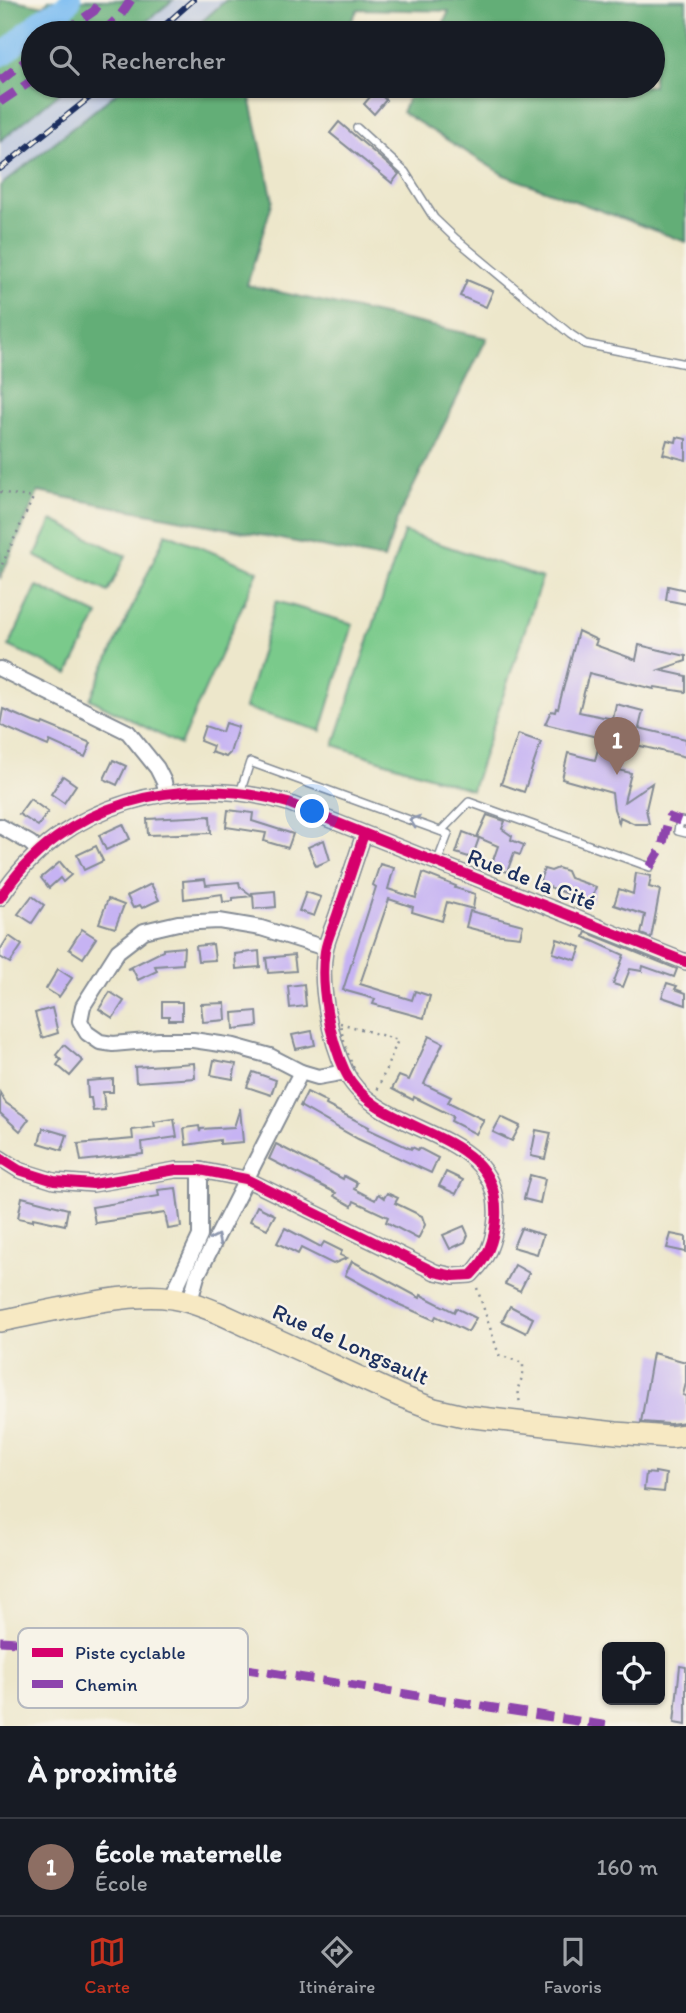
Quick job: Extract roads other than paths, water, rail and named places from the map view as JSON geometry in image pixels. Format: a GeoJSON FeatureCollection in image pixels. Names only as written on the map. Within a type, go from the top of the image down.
{"type":"FeatureCollection","features":[{"type":"Feature","properties":{"kind":"street"},"geometry":{"type":"LineString","coordinates":[[0,668],[128,732],[157,768],[166,792]]}},
{"type":"Feature","properties":{"kind":"street","name":"Rue de la Cité"},"geometry":{"type":"LineString","coordinates":[[0,898],[39,851],[83,820],[121,804],[166,792],[193,790],[240,793],[265,796],[288,803],[686,962]]}},
{"type":"Feature","properties":{"kind":"street"},"geometry":{"type":"LineString","coordinates":[[0,826],[39,851]]}},
{"type":"Feature","properties":{"kind":"street"},"geometry":{"type":"LineString","coordinates":[[0,1158],[19,1170],[54,1181],[93,1184],[176,1170],[200,1170],[246,1179],[435,1272],[454,1276],[471,1275],[483,1263],[491,1248],[495,1225],[496,1204],[492,1184],[484,1168],[469,1154],[372,1103],[346,1072],[328,1017],[323,970],[325,948],[364,834]]}},
{"type":"Feature","properties":{"kind":"street"},"geometry":{"type":"LineString","coordinates":[[325,948],[261,928],[219,921],[166,925],[144,931],[118,951],[83,1006],[80,1021],[87,1033],[100,1042],[113,1044],[192,1040],[234,1046],[270,1056],[301,1072],[318,1077],[346,1072]]}},
{"type":"Feature","properties":{"kind":"street"},"geometry":{"type":"LineString","coordinates":[[180,1300],[197,1276],[301,1072]]}},
{"type":"Feature","properties":{"kind":"street"},"geometry":{"type":"LineString","coordinates":[[180,1300],[200,1236],[200,1170]]}},
{"type":"Feature","properties":{"kind":"street","name":"Rue de Longsault"},"geometry":{"type":"LineString","coordinates":[[0,1321],[150,1296],[180,1300],[434,1409],[464,1416],[616,1433],[670,1437],[686,1435]]}},
{"type":"Feature","properties":{"kind":"lane"},"geometry":{"type":"LineString","coordinates":[[357,128],[405,172],[434,218],[570,334],[585,344],[686,364]]}},
{"type":"Feature","properties":{"kind":"lane"},"geometry":{"type":"LineString","coordinates":[[240,793],[250,762],[448,834],[437,864]]}},
{"type":"Feature","properties":{"kind":"lane"},"geometry":{"type":"LineString","coordinates":[[441,831],[470,802],[650,867]]}},
{"type":"Feature","properties":{"kind":"lane"},"geometry":{"type":"LineString","coordinates":[[686,822],[680,821],[678,831],[686,834]]}},
{"type":"Feature","properties":{"kind":"waterway"},"geometry":{"type":"LineString","coordinates":[[40,21],[66,6],[70,0]]}},
{"type":"Feature","properties":{"kind":"waterway"},"geometry":{"type":"LineString","coordinates":[[0,55],[21,38]]}},
{"type":"Feature","properties":{"kind":"railway"},"geometry":{"type":"LineString","coordinates":[[169,21],[193,0]]}},
{"type":"Feature","properties":{"kind":"railway"},"geometry":{"type":"LineString","coordinates":[[0,169],[89,98]]}},
{"type":"Feature","properties":{"kind":"place","name":"École maternelle"},"geometry":{"type":"Point","coordinates":[617,775]}}]}
